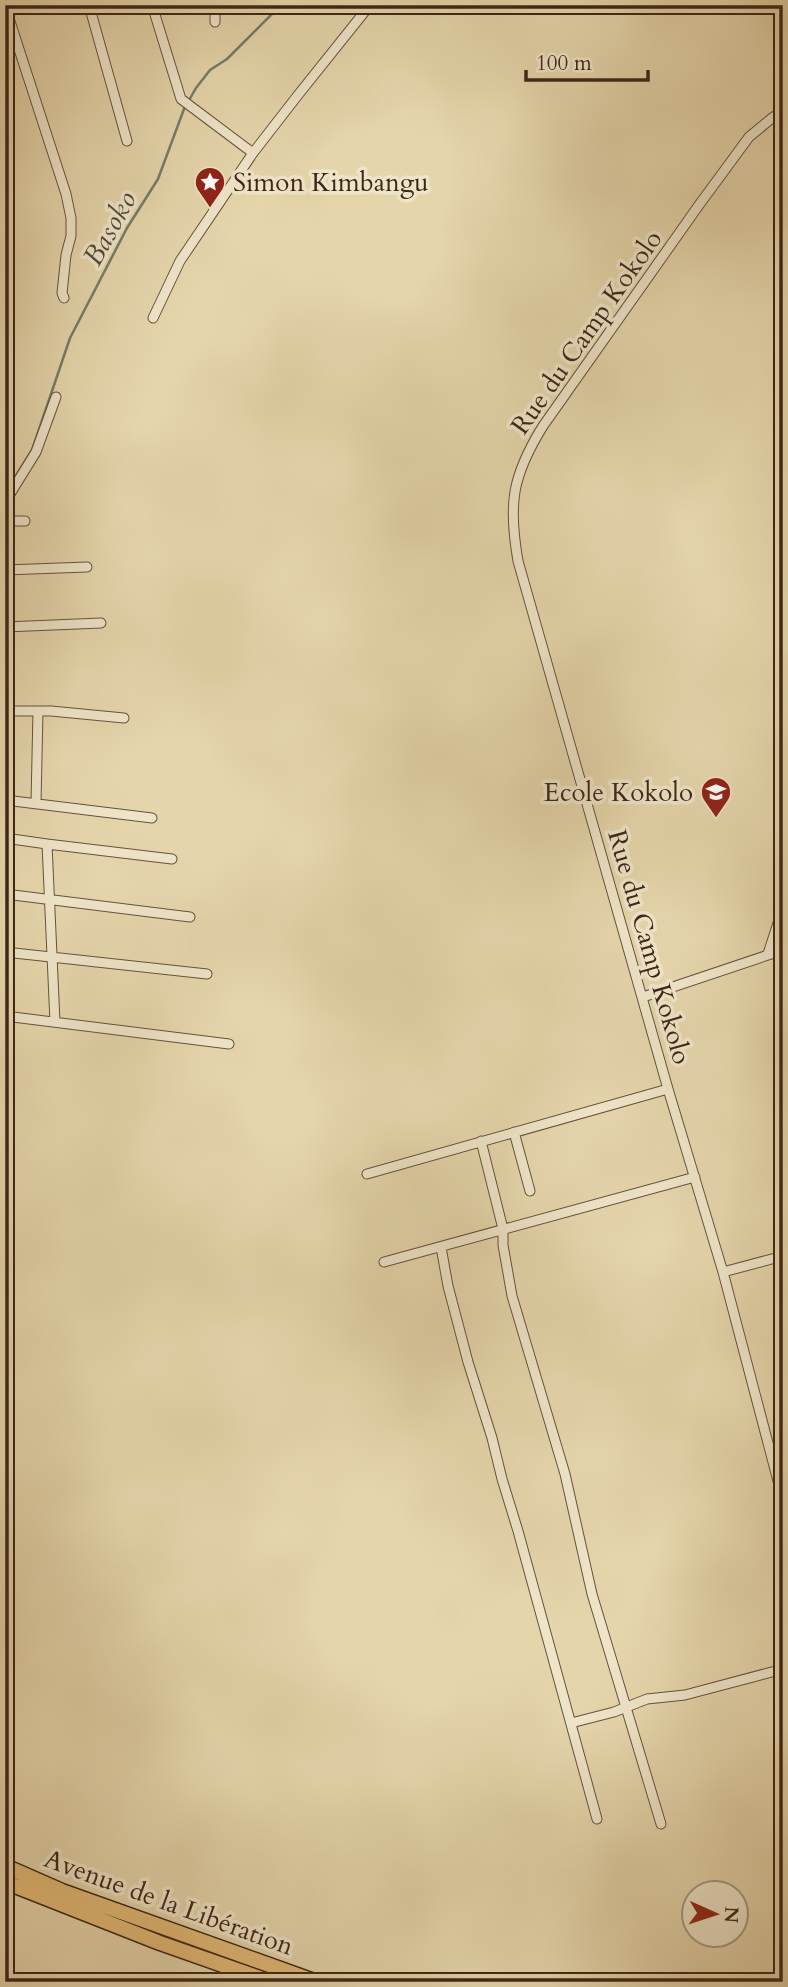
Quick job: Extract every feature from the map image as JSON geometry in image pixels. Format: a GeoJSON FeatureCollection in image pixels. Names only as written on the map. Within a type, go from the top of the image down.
{"type":"FeatureCollection","features":[{"type":"Feature","properties":{"kind":"highway","name":"Avenue de la Libération"},"geometry":{"type":"LineString","coordinates":[[5,1866],[62,1891],[163,1929],[317,1982]]}},
{"type":"Feature","properties":{"kind":"highway","name":"Avenue de la Libération"},"geometry":{"type":"LineString","coordinates":[[5,1882],[251,1979],[271,1982]]}},
{"type":"Feature","properties":{"kind":"street"},"geometry":{"type":"LineString","coordinates":[[89,5],[127,141]]}},
{"type":"Feature","properties":{"kind":"street"},"geometry":{"type":"LineString","coordinates":[[152,5],[181,99],[253,153]]}},
{"type":"Feature","properties":{"kind":"street"},"geometry":{"type":"LineString","coordinates":[[215,5],[215,22]]}},
{"type":"Feature","properties":{"kind":"street"},"geometry":{"type":"LineString","coordinates":[[153,318],[180,261],[253,153],[370,5]]}},
{"type":"Feature","properties":{"kind":"street"},"geometry":{"type":"LineString","coordinates":[[5,6],[66,194],[71,218],[71,236],[62,293],[64,298]]}},
{"type":"Feature","properties":{"kind":"street","name":"Rue du Camp Kokolo"},"geometry":{"type":"LineString","coordinates":[[783,111],[750,137],[543,426],[529,449],[514,491],[513,536],[668,1088],[723,1272],[783,1500]]}},
{"type":"Feature","properties":{"kind":"street"},"geometry":{"type":"LineString","coordinates":[[5,502],[36,452],[56,397]]}},
{"type":"Feature","properties":{"kind":"street"},"geometry":{"type":"LineString","coordinates":[[5,521],[25,521]]}},
{"type":"Feature","properties":{"kind":"street"},"geometry":{"type":"LineString","coordinates":[[5,570],[87,567]]}},
{"type":"Feature","properties":{"kind":"street"},"geometry":{"type":"LineString","coordinates":[[5,627],[101,623]]}},
{"type":"Feature","properties":{"kind":"street"},"geometry":{"type":"LineString","coordinates":[[5,710],[124,718]]}},
{"type":"Feature","properties":{"kind":"street"},"geometry":{"type":"LineString","coordinates":[[36,803],[38,711]]}},
{"type":"Feature","properties":{"kind":"street"},"geometry":{"type":"LineString","coordinates":[[5,800],[152,818]]}},
{"type":"Feature","properties":{"kind":"street"},"geometry":{"type":"LineString","coordinates":[[5,838],[172,859]]}},
{"type":"Feature","properties":{"kind":"street"},"geometry":{"type":"LineString","coordinates":[[47,844],[55,1022]]}},
{"type":"Feature","properties":{"kind":"street"},"geometry":{"type":"LineString","coordinates":[[5,894],[190,917]]}},
{"type":"Feature","properties":{"kind":"street"},"geometry":{"type":"LineString","coordinates":[[768,954],[783,914]]}},
{"type":"Feature","properties":{"kind":"street"},"geometry":{"type":"LineString","coordinates":[[643,997],[783,950]]}},
{"type":"Feature","properties":{"kind":"street"},"geometry":{"type":"LineString","coordinates":[[5,952],[207,974]]}},
{"type":"Feature","properties":{"kind":"street"},"geometry":{"type":"LineString","coordinates":[[5,1016],[229,1044]]}},
{"type":"Feature","properties":{"kind":"street"},"geometry":{"type":"LineString","coordinates":[[367,1174],[668,1088]]}},
{"type":"Feature","properties":{"kind":"street"},"geometry":{"type":"LineString","coordinates":[[514,1132],[530,1191]]}},
{"type":"Feature","properties":{"kind":"street"},"geometry":{"type":"LineString","coordinates":[[481,1141],[503,1229],[504,1255],[512,1296],[562,1462],[592,1594],[661,1824]]}},
{"type":"Feature","properties":{"kind":"street"},"geometry":{"type":"LineString","coordinates":[[384,1262],[695,1177]]}},
{"type":"Feature","properties":{"kind":"street"},"geometry":{"type":"LineString","coordinates":[[441,1247],[468,1362],[492,1438],[597,1819]]}},
{"type":"Feature","properties":{"kind":"street"},"geometry":{"type":"LineString","coordinates":[[723,1272],[783,1256]]}},
{"type":"Feature","properties":{"kind":"street"},"geometry":{"type":"LineString","coordinates":[[571,1723],[614,1712],[647,1699],[685,1695],[783,1669]]}},
{"type":"Feature","properties":{"kind":"waterway","name":"Basoko"},"geometry":{"type":"LineString","coordinates":[[5,493],[32,450],[70,338],[127,228],[158,179],[184,109],[210,70],[227,59],[281,5]]}},
{"type":"Feature","properties":{"kind":"place","name":"Simon Kimbangu"},"geometry":{"type":"Point","coordinates":[210,209]}},
{"type":"Feature","properties":{"kind":"place","name":"Ecole Kokolo"},"geometry":{"type":"Point","coordinates":[716,819]}}]}
